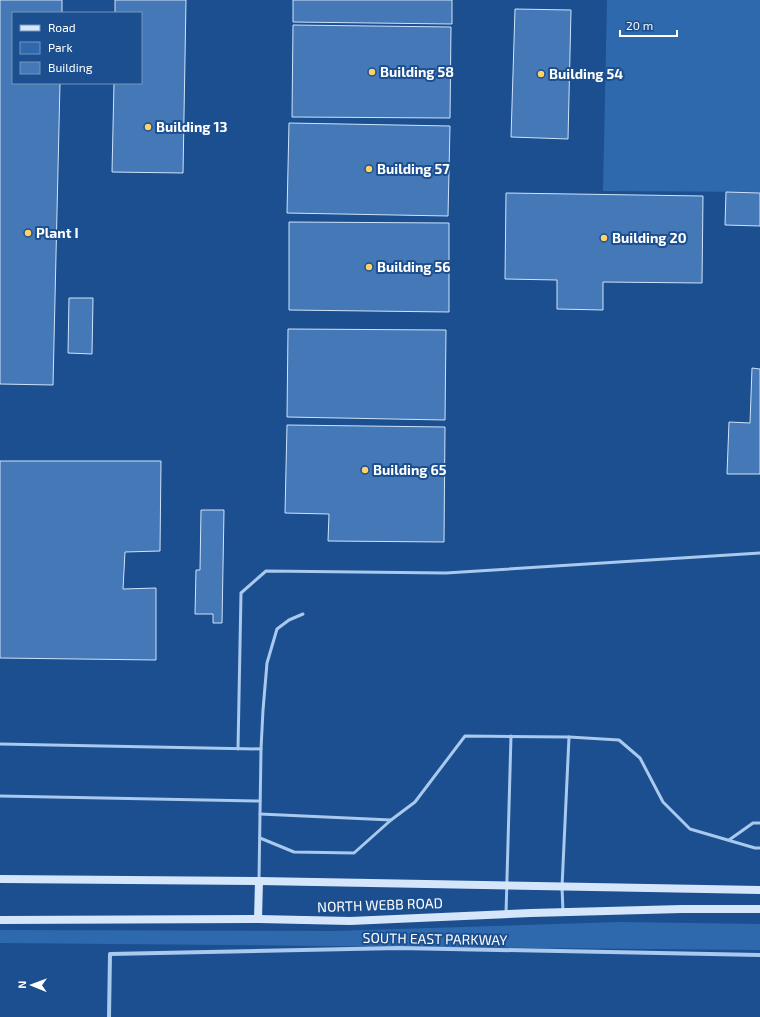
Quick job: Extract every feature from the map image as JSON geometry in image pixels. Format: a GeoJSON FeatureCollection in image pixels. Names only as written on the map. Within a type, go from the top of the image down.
{"type":"FeatureCollection","features":[{"type":"Feature","properties":{"kind":"main road","name":"NORTH WEBB ROAD"},"geometry":{"type":"LineString","coordinates":[[0,880],[259,881],[760,890]]}},
{"type":"Feature","properties":{"kind":"main road"},"geometry":{"type":"LineString","coordinates":[[258,919],[259,881]]}},
{"type":"Feature","properties":{"kind":"main road","name":"NORTH WEBB ROAD"},"geometry":{"type":"LineString","coordinates":[[0,920],[258,919],[350,921],[563,912],[682,909],[760,910]]}},
{"type":"Feature","properties":{"kind":"street","name":"SOUTH EAST PARKWAY"},"geometry":{"type":"LineString","coordinates":[[109,1017],[110,954],[398,948],[760,955]]}},
{"type":"Feature","properties":{"kind":"lane"},"geometry":{"type":"LineString","coordinates":[[238,749],[241,593],[266,571],[446,573],[760,553]]}},
{"type":"Feature","properties":{"kind":"lane"},"geometry":{"type":"LineString","coordinates":[[259,881],[261,750],[267,669],[277,629],[289,620],[303,614]]}},
{"type":"Feature","properties":{"kind":"lane"},"geometry":{"type":"LineString","coordinates":[[260,838],[294,852],[354,853],[391,820],[415,802],[465,736],[569,737],[619,740],[640,758],[663,802],[690,829],[755,848],[760,848]]}},
{"type":"Feature","properties":{"kind":"lane"},"geometry":{"type":"LineString","coordinates":[[506,914],[511,736]]}},
{"type":"Feature","properties":{"kind":"lane"},"geometry":{"type":"LineString","coordinates":[[563,912],[562,887],[569,737]]}},
{"type":"Feature","properties":{"kind":"lane"},"geometry":{"type":"LineString","coordinates":[[0,744],[261,750]]}},
{"type":"Feature","properties":{"kind":"lane"},"geometry":{"type":"LineString","coordinates":[[0,796],[260,801]]}},
{"type":"Feature","properties":{"kind":"lane"},"geometry":{"type":"LineString","coordinates":[[260,814],[391,820]]}},
{"type":"Feature","properties":{"kind":"lane"},"geometry":{"type":"LineString","coordinates":[[729,840],[753,823],[760,823]]}},
{"type":"Feature","properties":{"kind":"green space"},"geometry":{"type":"Polygon","coordinates":[[[607,0],[760,0],[760,192],[603,191],[607,0]]]}},
{"type":"Feature","properties":{"kind":"green space"},"geometry":{"type":"Polygon","coordinates":[[[620,922],[760,924],[760,950],[0,943],[0,930],[334,931],[620,922]]]}},
{"type":"Feature","properties":{"kind":"building","name":"Plant I"},"geometry":{"type":"Polygon","coordinates":[[[0,0],[62,0],[62,12],[12,12],[12,84],[60,84],[53,385],[0,384],[0,0]]]}},
{"type":"Feature","properties":{"kind":"building","name":"Building 13"},"geometry":{"type":"Polygon","coordinates":[[[115,0],[186,0],[183,173],[112,172],[114,84],[142,84],[142,12],[115,12],[115,0]]]}},
{"type":"Feature","properties":{"kind":"building"},"geometry":{"type":"Polygon","coordinates":[[[293,0],[452,0],[452,24],[293,22],[293,0]]]}},
{"type":"Feature","properties":{"kind":"building","name":"Building 54"},"geometry":{"type":"Polygon","coordinates":[[[515,9],[571,10],[568,139],[511,137],[515,9]]]}},
{"type":"Feature","properties":{"kind":"building","name":"Building 58"},"geometry":{"type":"Polygon","coordinates":[[[293,25],[451,27],[450,118],[292,117],[293,25]]]}},
{"type":"Feature","properties":{"kind":"building","name":"Building 57"},"geometry":{"type":"Polygon","coordinates":[[[289,123],[450,126],[448,216],[287,213],[289,123]]]}},
{"type":"Feature","properties":{"kind":"building"},"geometry":{"type":"Polygon","coordinates":[[[726,192],[760,193],[760,226],[725,225],[726,192]]]}},
{"type":"Feature","properties":{"kind":"building","name":"Building 20"},"geometry":{"type":"Polygon","coordinates":[[[506,193],[703,196],[702,283],[603,282],[603,310],[557,309],[557,280],[505,279],[506,193]]]}},
{"type":"Feature","properties":{"kind":"building","name":"Building 56"},"geometry":{"type":"Polygon","coordinates":[[[289,222],[449,223],[449,312],[289,310],[289,222]]]}},
{"type":"Feature","properties":{"kind":"building"},"geometry":{"type":"Polygon","coordinates":[[[69,298],[93,298],[92,354],[68,353],[69,298]]]}},
{"type":"Feature","properties":{"kind":"building"},"geometry":{"type":"Polygon","coordinates":[[[288,329],[446,330],[445,420],[287,417],[288,329]]]}},
{"type":"Feature","properties":{"kind":"building"},"geometry":{"type":"Polygon","coordinates":[[[752,368],[760,369],[760,474],[727,474],[729,422],[750,423],[752,368]]]}},
{"type":"Feature","properties":{"kind":"building","name":"Building 65"},"geometry":{"type":"Polygon","coordinates":[[[287,425],[445,427],[444,542],[328,541],[329,514],[285,513],[287,425]]]}},
{"type":"Feature","properties":{"kind":"building"},"geometry":{"type":"Polygon","coordinates":[[[0,461],[161,461],[160,551],[125,552],[123,589],[156,588],[156,660],[0,658],[0,461]]]}},
{"type":"Feature","properties":{"kind":"building"},"geometry":{"type":"Polygon","coordinates":[[[201,510],[224,510],[222,623],[213,623],[213,614],[195,614],[196,570],[200,570],[201,510]]]}},
{"type":"Feature","properties":{"kind":"place","name":"Building 58"},"geometry":{"type":"Point","coordinates":[372,72]}},
{"type":"Feature","properties":{"kind":"place","name":"Building 54"},"geometry":{"type":"Point","coordinates":[541,74]}},
{"type":"Feature","properties":{"kind":"place","name":"Building 13"},"geometry":{"type":"Point","coordinates":[148,127]}},
{"type":"Feature","properties":{"kind":"place","name":"Building 57"},"geometry":{"type":"Point","coordinates":[369,169]}},
{"type":"Feature","properties":{"kind":"place","name":"Plant I"},"geometry":{"type":"Point","coordinates":[28,233]}},
{"type":"Feature","properties":{"kind":"place","name":"Building 20"},"geometry":{"type":"Point","coordinates":[604,238]}},
{"type":"Feature","properties":{"kind":"place","name":"Building 56"},"geometry":{"type":"Point","coordinates":[369,267]}},
{"type":"Feature","properties":{"kind":"place","name":"Building 65"},"geometry":{"type":"Point","coordinates":[365,470]}}]}
